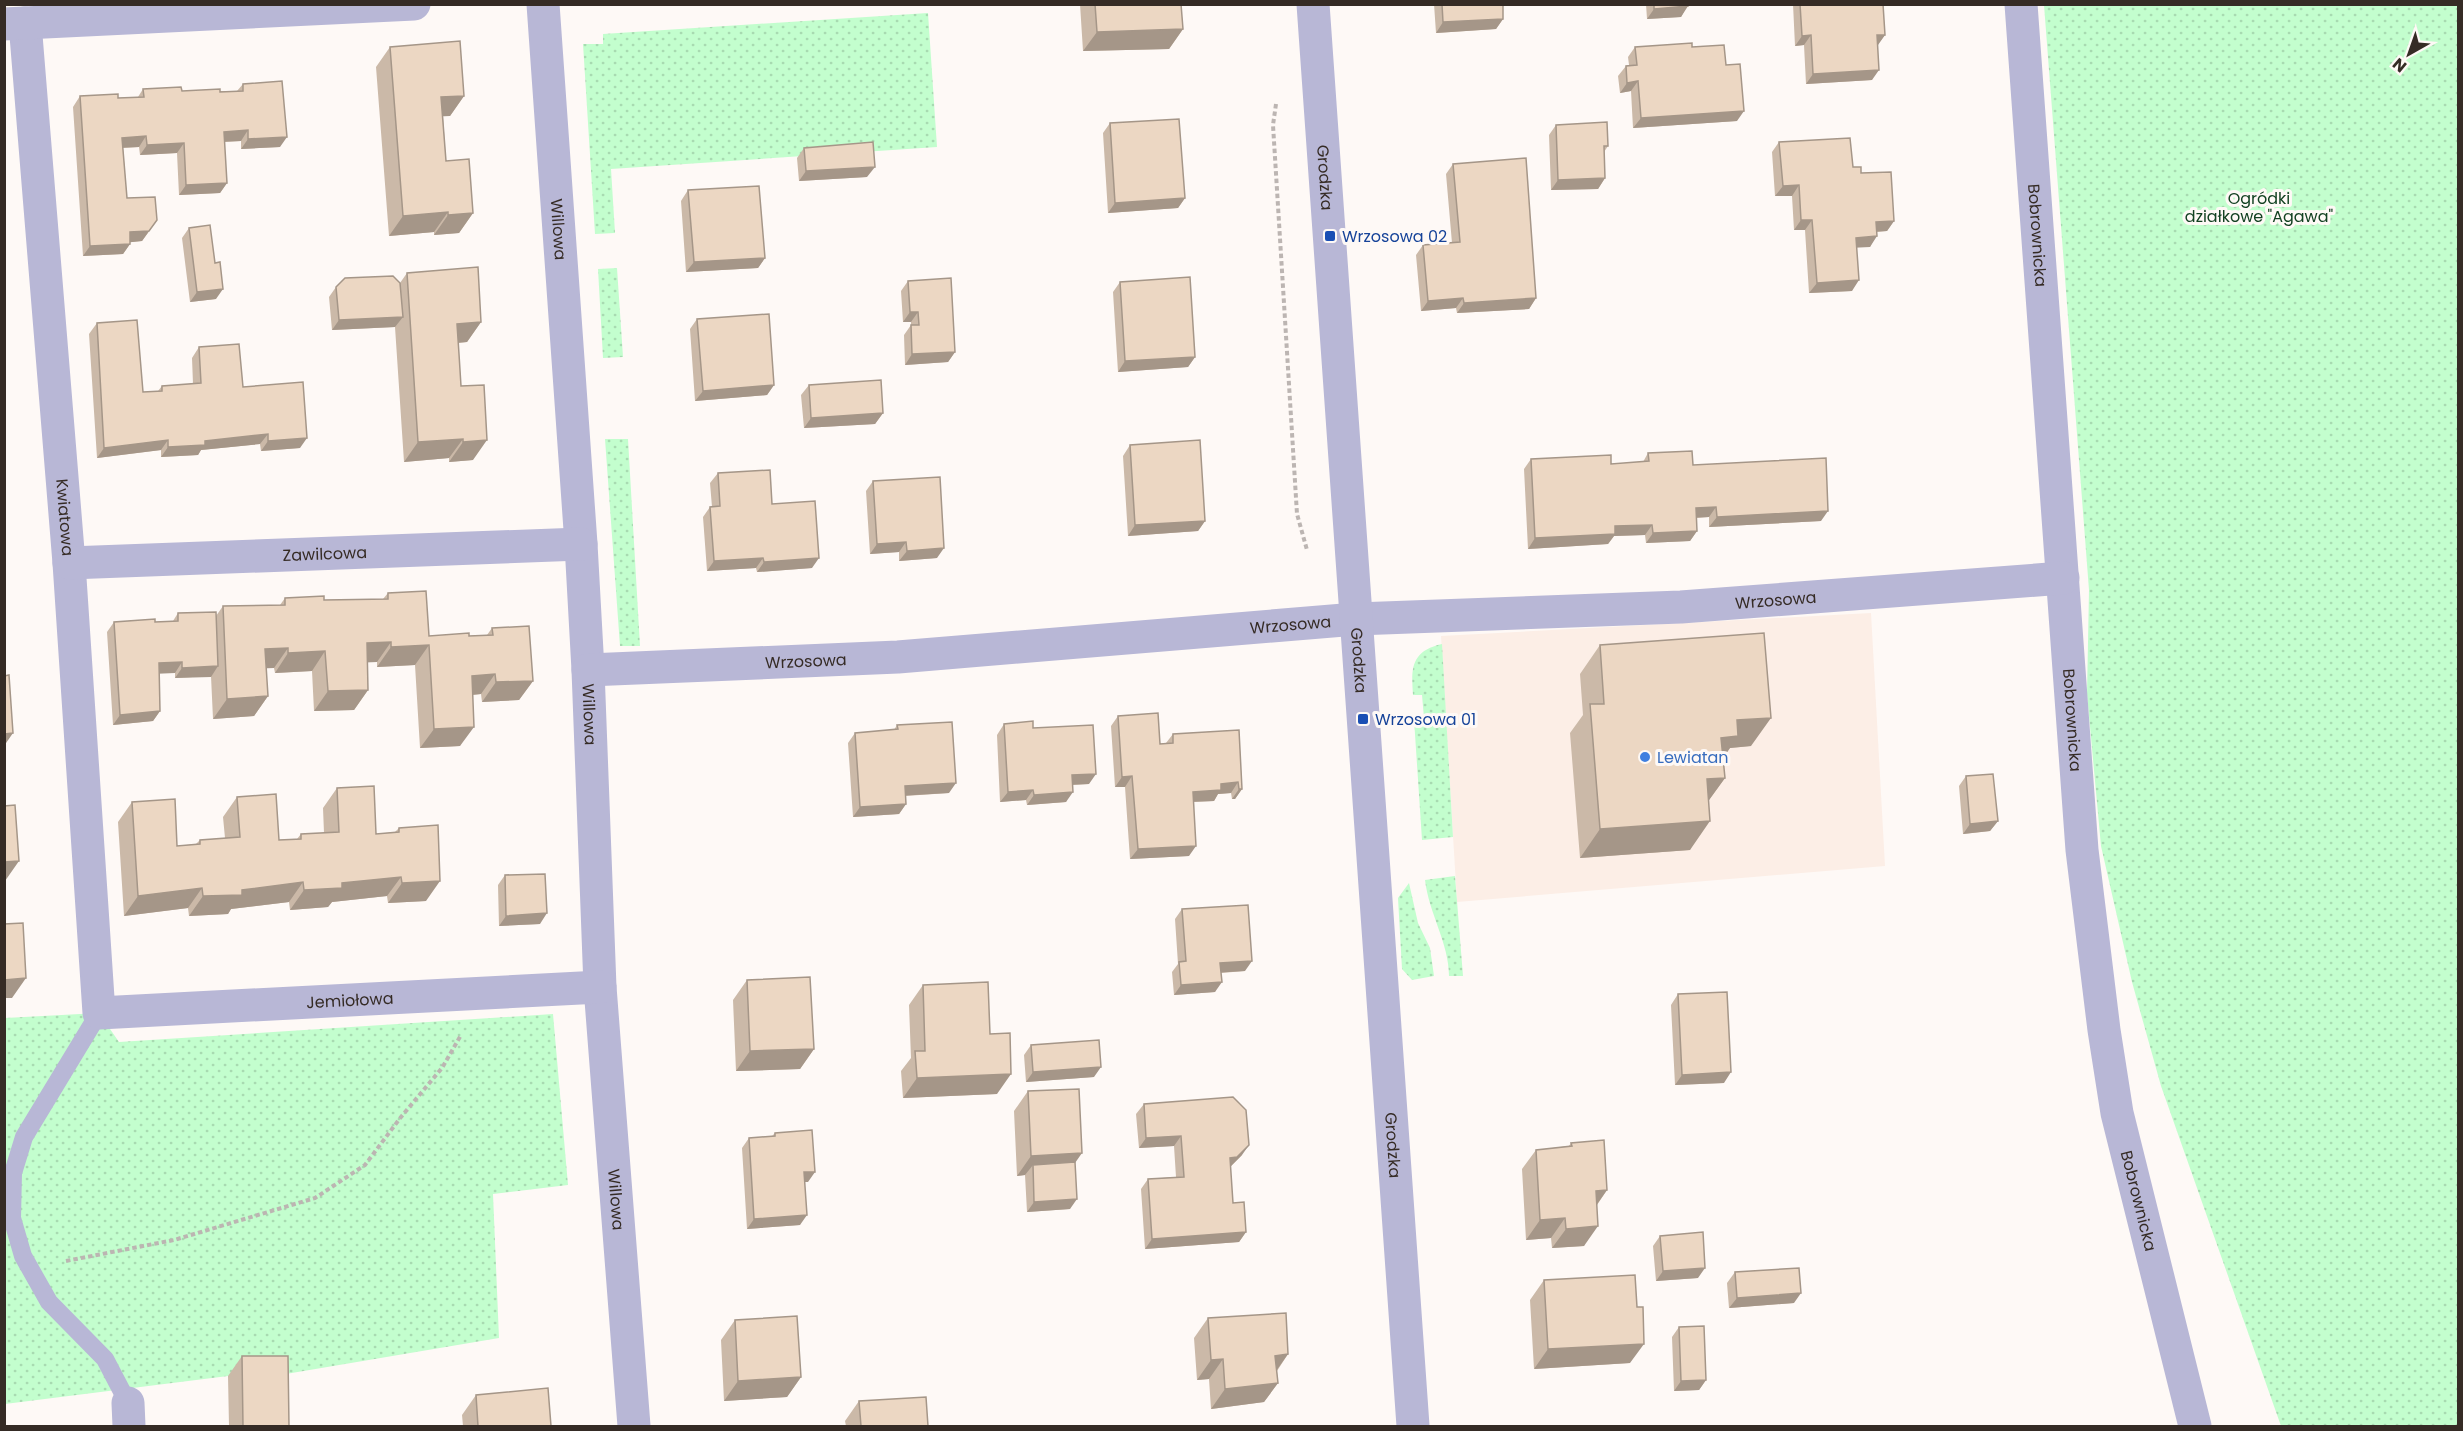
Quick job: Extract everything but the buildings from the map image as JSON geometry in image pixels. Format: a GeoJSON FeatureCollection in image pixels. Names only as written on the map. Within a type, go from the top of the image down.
{"type":"FeatureCollection","features":[{"type":"Feature","properties":{"kind":"street"},"geometry":{"type":"LineString","coordinates":[[15,24],[414,4]]}},
{"type":"Feature","properties":{"kind":"street","name":"Willowa"},"geometry":{"type":"LineString","coordinates":[[543,4],[581,544],[600,987],[634,1426]]}},
{"type":"Feature","properties":{"kind":"street","name":"Grodzka"},"geometry":{"type":"LineString","coordinates":[[1313,4],[1413,1426]]}},
{"type":"Feature","properties":{"kind":"street","name":"Bobrownicka"},"geometry":{"type":"LineString","coordinates":[[2021,4],[2082,850],[2117,1113],[2195,1426]]}},
{"type":"Feature","properties":{"kind":"street","name":"Kwiatowa"},"geometry":{"type":"LineString","coordinates":[[15,24],[69,563],[99,1013]]}},
{"type":"Feature","properties":{"kind":"street","name":"Zawilcowa"},"geometry":{"type":"LineString","coordinates":[[69,563],[581,544]]}},
{"type":"Feature","properties":{"kind":"street","name":"Wrzosowa"},"geometry":{"type":"LineString","coordinates":[[588,670],[898,657],[1356,619],[1681,607],[2063,578]]}},
{"type":"Feature","properties":{"kind":"street","name":"Jemiołowa"},"geometry":{"type":"LineString","coordinates":[[99,1013],[600,987]]}},
{"type":"Feature","properties":{"kind":"lane"},"geometry":{"type":"LineString","coordinates":[[99,1013],[24,1137],[13,1173],[12,1218],[23,1256],[49,1302],[105,1359],[129,1415]]}},
{"type":"Feature","properties":{"kind":"path"},"geometry":{"type":"LineString","coordinates":[[30,1270],[174,1240],[315,1198],[365,1166],[401,1117],[442,1068],[486,994]]}},
{"type":"Feature","properties":{"kind":"shaded area"},"geometry":{"type":"Polygon","coordinates":[[[1871,613],[1885,866],[1457,902],[1441,636],[1871,613]]]}},
{"type":"Feature","properties":{"kind":"green space","name":"Ogródki działkowe \"Agawa\""},"geometry":{"type":"Polygon","coordinates":[[[2044,5],[2458,5],[2458,1426],[2281,1426],[2161,1086],[2132,982],[2101,846],[2087,694],[2089,590],[2044,5]]]}},
{"type":"Feature","properties":{"kind":"green space"},"geometry":{"type":"Polygon","coordinates":[[[928,13],[937,147],[611,169],[615,233],[595,234],[583,44],[603,44],[603,34],[928,13]]]}},
{"type":"Feature","properties":{"kind":"green space"},"geometry":{"type":"Polygon","coordinates":[[[617,268],[623,357],[603,358],[598,269],[617,268]]]}},
{"type":"Feature","properties":{"kind":"green space"},"geometry":{"type":"Polygon","coordinates":[[[605,439],[628,439],[640,646],[620,646],[605,439]]]}},
{"type":"Feature","properties":{"kind":"green space"},"geometry":{"type":"Polygon","coordinates":[[[1442,644],[1453,837],[1422,840],[1414,719],[1424,718],[1422,695],[1413,695],[1412,677],[1415,662],[1419,656],[1424,651],[1442,644]]]}},
{"type":"Feature","properties":{"kind":"green space"},"geometry":{"type":"Polygon","coordinates":[[[1455,876],[1463,976],[1449,976],[1446,952],[1430,905],[1425,880],[1455,876]]]}},
{"type":"Feature","properties":{"kind":"green space"},"geometry":{"type":"Polygon","coordinates":[[[1409,883],[1418,923],[1430,948],[1434,976],[1412,980],[1402,969],[1398,898],[1409,883]]]}},
{"type":"Feature","properties":{"kind":"green space"},"geometry":{"type":"Polygon","coordinates":[[[99,1013],[119,1042],[553,1014],[568,1185],[493,1194],[499,1338],[274,1376],[228,1376],[5,1404],[5,1018],[99,1013]]]}},
{"type":"Feature","properties":{"kind":"place","name":"Wrzosowa 02"},"geometry":{"type":"Point","coordinates":[1330,236]}},
{"type":"Feature","properties":{"kind":"place","name":"Wrzosowa 01"},"geometry":{"type":"Point","coordinates":[1363,719]}},
{"type":"Feature","properties":{"kind":"place","name":"Lewiatan"},"geometry":{"type":"Point","coordinates":[1645,757]}}]}
